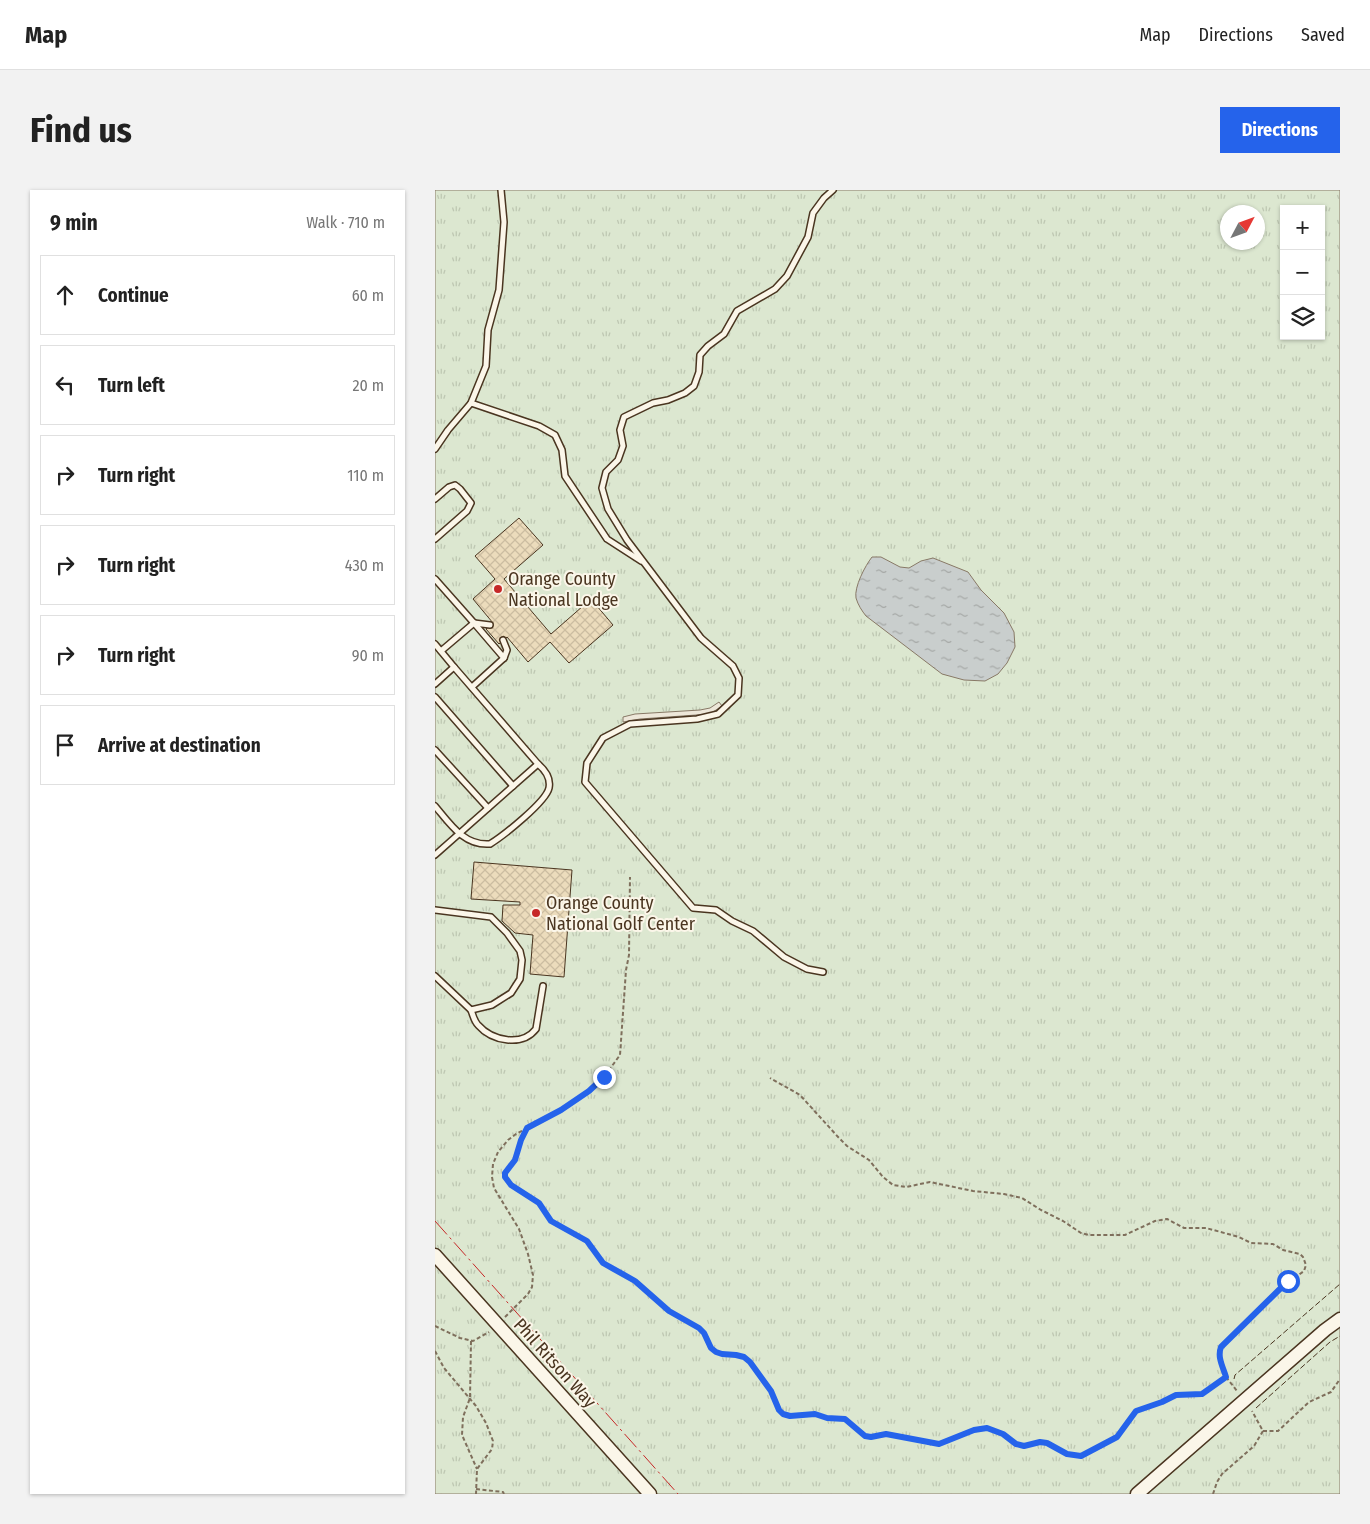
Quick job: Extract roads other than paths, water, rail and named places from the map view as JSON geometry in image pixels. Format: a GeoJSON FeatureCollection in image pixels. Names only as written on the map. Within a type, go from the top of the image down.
{"type":"FeatureCollection","features":[{"type":"Feature","properties":{"kind":"street","name":"Phil Ritson Way"},"geometry":{"type":"LineString","coordinates":[[435,1254],[650,1494]]}},
{"type":"Feature","properties":{"kind":"street"},"geometry":{"type":"LineString","coordinates":[[1137,1494],[1340,1319]]}},
{"type":"Feature","properties":{"kind":"lane"},"geometry":{"type":"LineString","coordinates":[[435,449],[471,403],[486,366],[488,330],[499,290],[504,222],[501,190]]}},
{"type":"Feature","properties":{"kind":"lane"},"geometry":{"type":"LineString","coordinates":[[823,972],[807,969],[784,957],[753,931],[732,921],[716,910],[693,908],[585,782],[587,763],[603,738],[630,724],[697,719],[718,714],[738,695],[739,678],[733,666],[701,638],[645,564],[608,510],[602,488],[606,472],[618,460],[623,446],[620,430],[624,417],[653,403],[668,400],[685,393],[694,386],[699,372],[700,355],[708,346],[724,334],[737,311],[775,289],[787,276],[808,237],[813,213],[824,198],[833,190]]}},
{"type":"Feature","properties":{"kind":"lane"},"geometry":{"type":"LineString","coordinates":[[471,403],[539,426],[555,435],[562,450],[565,476],[607,539],[645,564]]}},
{"type":"Feature","properties":{"kind":"lane"},"geometry":{"type":"LineString","coordinates":[[435,499],[449,486],[455,485],[471,503],[467,511],[435,539]]}},
{"type":"Feature","properties":{"kind":"lane"},"geometry":{"type":"LineString","coordinates":[[435,579],[504,658]]}},
{"type":"Feature","properties":{"kind":"lane"},"geometry":{"type":"LineString","coordinates":[[441,652],[474,623],[490,625]]}},
{"type":"Feature","properties":{"kind":"lane"},"geometry":{"type":"LineString","coordinates":[[472,687],[504,658],[507,650],[503,640]]}},
{"type":"Feature","properties":{"kind":"lane"},"geometry":{"type":"LineString","coordinates":[[435,644],[545,771],[549,780],[547,793],[538,804],[490,844],[483,845],[459,834],[435,806]]}},
{"type":"Feature","properties":{"kind":"lane"},"geometry":{"type":"LineString","coordinates":[[435,684],[454,667]]}},
{"type":"Feature","properties":{"kind":"lane"},"geometry":{"type":"LineString","coordinates":[[435,697],[513,786]]}},
{"type":"Feature","properties":{"kind":"lane"},"geometry":{"type":"LineString","coordinates":[[435,750],[488,808]]}},
{"type":"Feature","properties":{"kind":"lane"},"geometry":{"type":"LineString","coordinates":[[435,855],[538,764]]}},
{"type":"Feature","properties":{"kind":"lane"},"geometry":{"type":"LineString","coordinates":[[435,910],[491,917],[507,933],[520,951],[522,960],[520,978],[511,994],[492,1005],[471,1010]]}},
{"type":"Feature","properties":{"kind":"lane"},"geometry":{"type":"LineString","coordinates":[[435,976],[471,1010],[478,1026],[493,1036],[509,1040],[526,1038],[536,1029],[543,986]]}},
{"type":"Feature","properties":{"kind":"water"},"geometry":{"type":"Polygon","coordinates":[[[872,557],[881,557],[900,567],[909,568],[921,561],[933,558],[968,572],[981,590],[1004,613],[1014,632],[1015,647],[1007,663],[998,674],[985,681],[964,680],[942,674],[866,616],[858,603],[856,593],[861,577],[872,557]]]}},
{"type":"Feature","properties":{"kind":"place","name":"Orange County National Lodge"},"geometry":{"type":"Point","coordinates":[498,589]}},
{"type":"Feature","properties":{"kind":"place","name":"Orange County National Golf Center"},"geometry":{"type":"Point","coordinates":[536,913]}}]}
